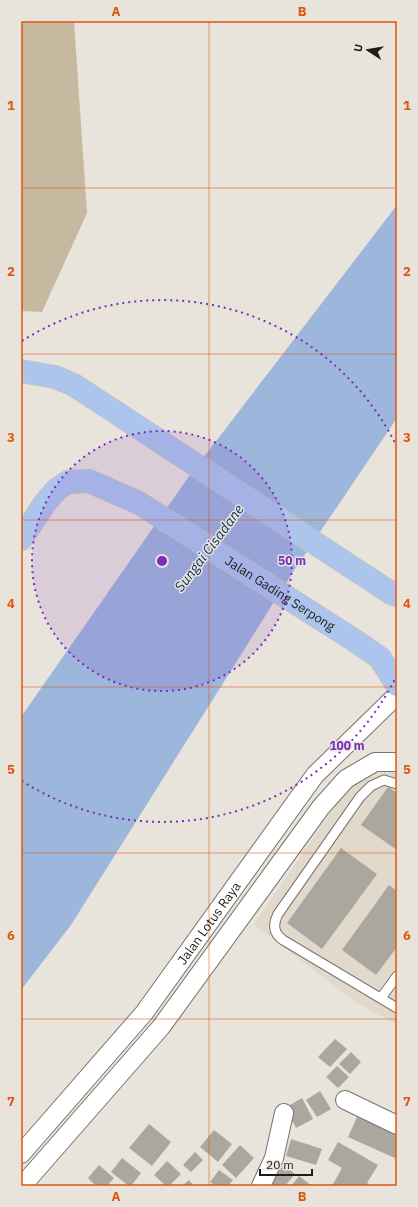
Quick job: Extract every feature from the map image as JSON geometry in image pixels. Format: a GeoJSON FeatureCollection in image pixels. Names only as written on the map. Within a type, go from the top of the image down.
{"type":"FeatureCollection","features":[{"type":"Feature","properties":{"kind":"main road"},"geometry":{"type":"LineString","coordinates":[[21,371],[55,377],[74,385],[394,594]]}},
{"type":"Feature","properties":{"kind":"main road","name":"Jalan Gading Serpong"},"geometry":{"type":"LineString","coordinates":[[21,539],[45,503],[56,490],[68,482],[89,481],[140,503],[357,642],[380,658],[397,685]]}},
{"type":"Feature","properties":{"kind":"main road"},"geometry":{"type":"LineString","coordinates":[[21,521],[45,503]]}},
{"type":"Feature","properties":{"kind":"street","name":"Jalan Lotus Raya"},"geometry":{"type":"LineString","coordinates":[[21,1154],[144,1013],[315,775],[397,695]]}},
{"type":"Feature","properties":{"kind":"street"},"geometry":{"type":"LineString","coordinates":[[334,756],[346,779]]}},
{"type":"Feature","properties":{"kind":"street","name":"Jalan Lotus Raya"},"geometry":{"type":"LineString","coordinates":[[22,1186],[161,1027],[321,807],[346,779],[375,762],[397,762]]}},
{"type":"Feature","properties":{"kind":"street"},"geometry":{"type":"LineString","coordinates":[[345,1100],[397,1126]]}},
{"type":"Feature","properties":{"kind":"street"},"geometry":{"type":"LineString","coordinates":[[261,1186],[274,1158],[284,1113]]}},
{"type":"Feature","properties":{"kind":"lane"},"geometry":{"type":"LineString","coordinates":[[397,784],[384,780],[372,786],[360,797],[278,914],[274,926],[275,933],[283,940],[397,1008]]}},
{"type":"Feature","properties":{"kind":"lane"},"geometry":{"type":"LineString","coordinates":[[381,998],[397,976]]}},
{"type":"Feature","properties":{"kind":"shaded area"},"geometry":{"type":"Polygon","coordinates":[[[21,21],[74,21],[87,213],[42,312],[21,311],[21,21]]]}},
{"type":"Feature","properties":{"kind":"shaded area"},"geometry":{"type":"Polygon","coordinates":[[[385,771],[397,773],[397,1024],[356,1003],[254,924],[349,786],[385,771]]]}},
{"type":"Feature","properties":{"kind":"water","name":"Sungai Cisadane"},"geometry":{"type":"Polygon","coordinates":[[[397,205],[397,418],[291,575],[71,925],[21,990],[21,717],[187,479],[397,205]]]}},
{"type":"Feature","properties":{"kind":"building"},"geometry":{"type":"Polygon","coordinates":[[[388,787],[397,793],[397,850],[361,825],[388,787]]]}},
{"type":"Feature","properties":{"kind":"building"},"geometry":{"type":"Polygon","coordinates":[[[341,848],[377,874],[322,949],[287,923],[341,848]]]}},
{"type":"Feature","properties":{"kind":"building"},"geometry":{"type":"Polygon","coordinates":[[[389,885],[397,891],[397,947],[376,975],[342,950],[389,885]]]}},
{"type":"Feature","properties":{"kind":"building"},"geometry":{"type":"Polygon","coordinates":[[[335,1039],[347,1049],[330,1067],[318,1057],[335,1039]]]}},
{"type":"Feature","properties":{"kind":"building"},"geometry":{"type":"Polygon","coordinates":[[[351,1052],[361,1062],[350,1074],[339,1064],[351,1052]]]}},
{"type":"Feature","properties":{"kind":"building"},"geometry":{"type":"Polygon","coordinates":[[[337,1066],[349,1077],[338,1088],[326,1077],[337,1066]]]}},
{"type":"Feature","properties":{"kind":"building"},"geometry":{"type":"Polygon","coordinates":[[[320,1091],[331,1109],[317,1117],[306,1100],[320,1091]]]}},
{"type":"Feature","properties":{"kind":"building"},"geometry":{"type":"Polygon","coordinates":[[[302,1098],[313,1119],[296,1128],[285,1108],[302,1098]]]}},
{"type":"Feature","properties":{"kind":"building"},"geometry":{"type":"Polygon","coordinates":[[[357,1117],[397,1134],[397,1159],[348,1137],[357,1117]]]}},
{"type":"Feature","properties":{"kind":"building"},"geometry":{"type":"Polygon","coordinates":[[[149,1124],[171,1142],[152,1166],[129,1148],[149,1124]]]}},
{"type":"Feature","properties":{"kind":"building"},"geometry":{"type":"Polygon","coordinates":[[[214,1130],[232,1144],[218,1162],[200,1147],[214,1130]]]}},
{"type":"Feature","properties":{"kind":"building"},"geometry":{"type":"Polygon","coordinates":[[[291,1139],[322,1149],[316,1165],[286,1156],[291,1139]]]}},
{"type":"Feature","properties":{"kind":"building"},"geometry":{"type":"Polygon","coordinates":[[[338,1142],[378,1165],[367,1183],[373,1186],[332,1186],[342,1168],[328,1160],[338,1142]]]}},
{"type":"Feature","properties":{"kind":"building"},"geometry":{"type":"Polygon","coordinates":[[[240,1145],[254,1158],[236,1178],[222,1165],[240,1145]]]}},
{"type":"Feature","properties":{"kind":"building"},"geometry":{"type":"Polygon","coordinates":[[[195,1152],[203,1160],[191,1172],[183,1165],[195,1152]]]}},
{"type":"Feature","properties":{"kind":"building"},"geometry":{"type":"Polygon","coordinates":[[[122,1158],[141,1173],[131,1186],[111,1172],[122,1158]]]}},
{"type":"Feature","properties":{"kind":"building"},"geometry":{"type":"Polygon","coordinates":[[[167,1161],[181,1174],[169,1186],[166,1186],[154,1175],[167,1161]]]}},
{"type":"Feature","properties":{"kind":"building"},"geometry":{"type":"Polygon","coordinates":[[[99,1165],[114,1178],[107,1186],[96,1186],[88,1178],[99,1165]]]}},
{"type":"Feature","properties":{"kind":"building"},"geometry":{"type":"Polygon","coordinates":[[[284,1165],[295,1174],[285,1186],[269,1186],[268,1185],[284,1165]]]}},
{"type":"Feature","properties":{"kind":"building"},"geometry":{"type":"Polygon","coordinates":[[[219,1170],[233,1180],[228,1186],[216,1186],[210,1182],[219,1170]]]}},
{"type":"Feature","properties":{"kind":"building"},"geometry":{"type":"Polygon","coordinates":[[[299,1176],[312,1186],[291,1186],[299,1176]]]}},
{"type":"Feature","properties":{"kind":"building"},"geometry":{"type":"Polygon","coordinates":[[[189,1180],[194,1186],[182,1186],[189,1180]]]}}]}
